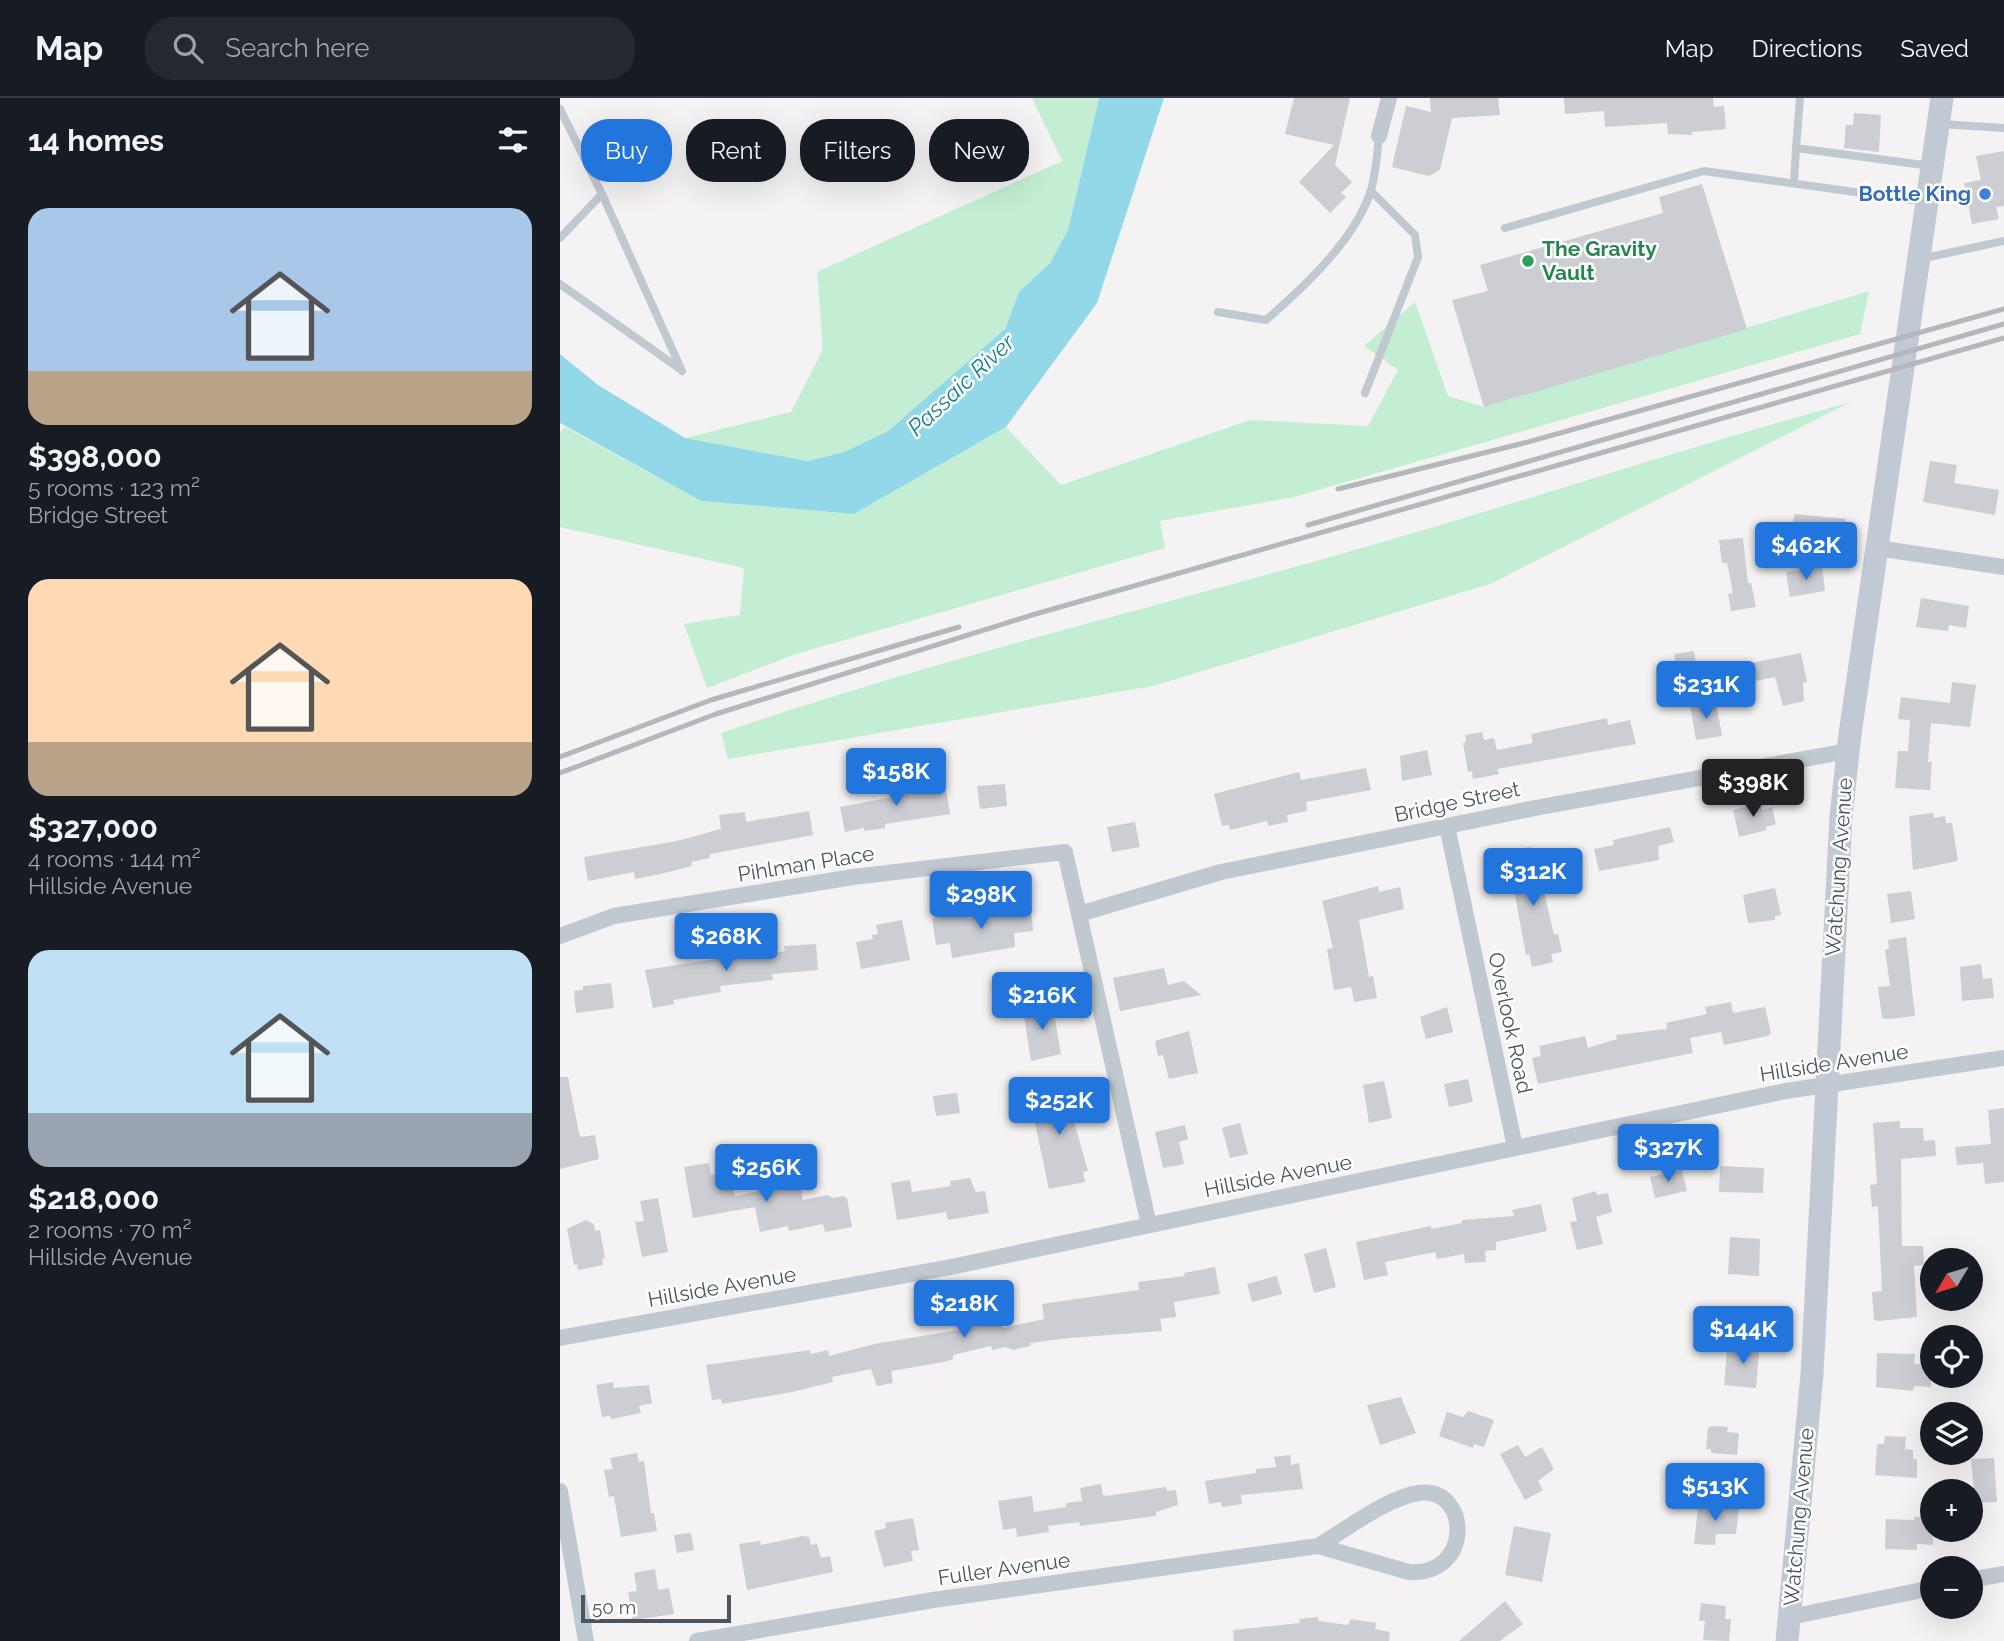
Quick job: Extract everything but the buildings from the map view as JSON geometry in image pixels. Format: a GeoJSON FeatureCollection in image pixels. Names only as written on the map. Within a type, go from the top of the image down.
{"type":"FeatureCollection","features":[{"type":"Feature","properties":{"kind":"main road","name":"Watchung Avenue"},"geometry":{"type":"LineString","coordinates":[[1787,1641],[1811,1387],[1841,816],[1848,751],[1942,98]]}},
{"type":"Feature","properties":{"kind":"street"},"geometry":{"type":"LineString","coordinates":[[1379,136],[1389,98]]}},
{"type":"Feature","properties":{"kind":"street"},"geometry":{"type":"LineString","coordinates":[[1877,548],[2004,567]]}},
{"type":"Feature","properties":{"kind":"street","name":"Bridge Street"},"geometry":{"type":"LineString","coordinates":[[1079,914],[1220,872],[1447,826],[1848,751]]}},
{"type":"Feature","properties":{"kind":"street","name":"Overlook Road"},"geometry":{"type":"LineString","coordinates":[[1447,826],[1515,1147]]}},
{"type":"Feature","properties":{"kind":"street","name":"Pihlman Place"},"geometry":{"type":"LineString","coordinates":[[560,936],[614,916],[853,877],[1062,852],[1065,852],[1079,914]]}},
{"type":"Feature","properties":{"kind":"street"},"geometry":{"type":"LineString","coordinates":[[1079,914],[1149,1225]]}},
{"type":"Feature","properties":{"kind":"street","name":"Hillside Avenue"},"geometry":{"type":"LineString","coordinates":[[560,1338],[951,1267],[1515,1147],[1826,1085],[2004,1058]]}},
{"type":"Feature","properties":{"kind":"street"},"geometry":{"type":"LineString","coordinates":[[560,1491],[586,1641]]}},
{"type":"Feature","properties":{"kind":"street","name":"Fuller Avenue"},"geometry":{"type":"LineString","coordinates":[[696,1641],[933,1600],[1318,1546],[1379,1510],[1417,1493],[1432,1493],[1444,1499],[1458,1522],[1454,1549],[1436,1568],[1423,1572],[1409,1572],[1318,1546]]}},
{"type":"Feature","properties":{"kind":"street"},"geometry":{"type":"LineString","coordinates":[[1983,1578],[2004,1574]]}},
{"type":"Feature","properties":{"kind":"street"},"geometry":{"type":"LineString","coordinates":[[1790,1617],[1920,1590]]}},
{"type":"Feature","properties":{"kind":"lane"},"geometry":{"type":"LineString","coordinates":[[1794,183],[1800,98]]}},
{"type":"Feature","properties":{"kind":"lane"},"geometry":{"type":"LineString","coordinates":[[560,109],[602,194],[682,371],[560,284]]}},
{"type":"Feature","properties":{"kind":"lane"},"geometry":{"type":"LineString","coordinates":[[1939,124],[2004,128]]}},
{"type":"Feature","properties":{"kind":"lane"},"geometry":{"type":"LineString","coordinates":[[1218,312],[1265,320],[1304,287],[1348,232],[1371,191],[1379,136]]}},
{"type":"Feature","properties":{"kind":"lane"},"geometry":{"type":"LineString","coordinates":[[1796,148],[1933,166]]}},
{"type":"Feature","properties":{"kind":"lane"},"geometry":{"type":"LineString","coordinates":[[1505,228],[1704,171],[1928,202]]}},
{"type":"Feature","properties":{"kind":"lane"},"geometry":{"type":"LineString","coordinates":[[1364,393],[1418,257],[1415,235],[1371,191]]}},
{"type":"Feature","properties":{"kind":"lane"},"geometry":{"type":"LineString","coordinates":[[560,238],[602,194]]}},
{"type":"Feature","properties":{"kind":"lane"},"geometry":{"type":"LineString","coordinates":[[1920,259],[2004,241]]}},
{"type":"Feature","properties":{"kind":"green space"},"geometry":{"type":"Polygon","coordinates":[[[1032,98],[1099,98],[1068,230],[1050,263],[1019,292],[1005,329],[888,431],[844,452],[808,461],[685,438],[791,412],[823,349],[817,272],[1016,182],[1029,182],[1029,176],[1062,161],[1032,98]]]}},
{"type":"Feature","properties":{"kind":"green space"},"geometry":{"type":"Polygon","coordinates":[[[1869,291],[1860,334],[1294,497],[1160,521],[1165,548],[799,653],[707,688],[684,624],[740,615],[744,568],[560,527],[560,433],[565,427],[701,501],[854,514],[1006,427],[1061,485],[1250,420],[1368,426],[1398,370],[1364,346],[1415,302],[1448,396],[1484,407],[1869,291]]]}},
{"type":"Feature","properties":{"kind":"green space"},"geometry":{"type":"Polygon","coordinates":[[[1851,402],[1490,584],[1153,686],[728,759],[721,733],[798,708],[952,661],[1405,536],[1851,402]]]}},
{"type":"Feature","properties":{"kind":"water","name":"Passaic River"},"geometry":{"type":"Polygon","coordinates":[[[1099,98],[1164,98],[1097,303],[1006,427],[854,514],[701,501],[560,423],[560,354],[598,385],[685,438],[808,461],[844,452],[888,431],[1005,329],[1019,292],[1050,263],[1068,230],[1099,98]]]}},
{"type":"Feature","properties":{"kind":"railway"},"geometry":{"type":"LineString","coordinates":[[1338,489],[1524,443],[2004,309]]}},
{"type":"Feature","properties":{"kind":"railway"},"geometry":{"type":"LineString","coordinates":[[1308,525],[2004,324]]}},
{"type":"Feature","properties":{"kind":"railway"},"geometry":{"type":"LineString","coordinates":[[560,773],[716,714],[1032,615],[2004,338]]}},
{"type":"Feature","properties":{"kind":"railway"},"geometry":{"type":"LineString","coordinates":[[560,757],[711,700],[959,627]]}},
{"type":"Feature","properties":{"kind":"place","name":"Bottle King"},"geometry":{"type":"Point","coordinates":[1985,194]}},
{"type":"Feature","properties":{"kind":"place","name":"The Gravity Vault"},"geometry":{"type":"Point","coordinates":[1528,261]}}]}
